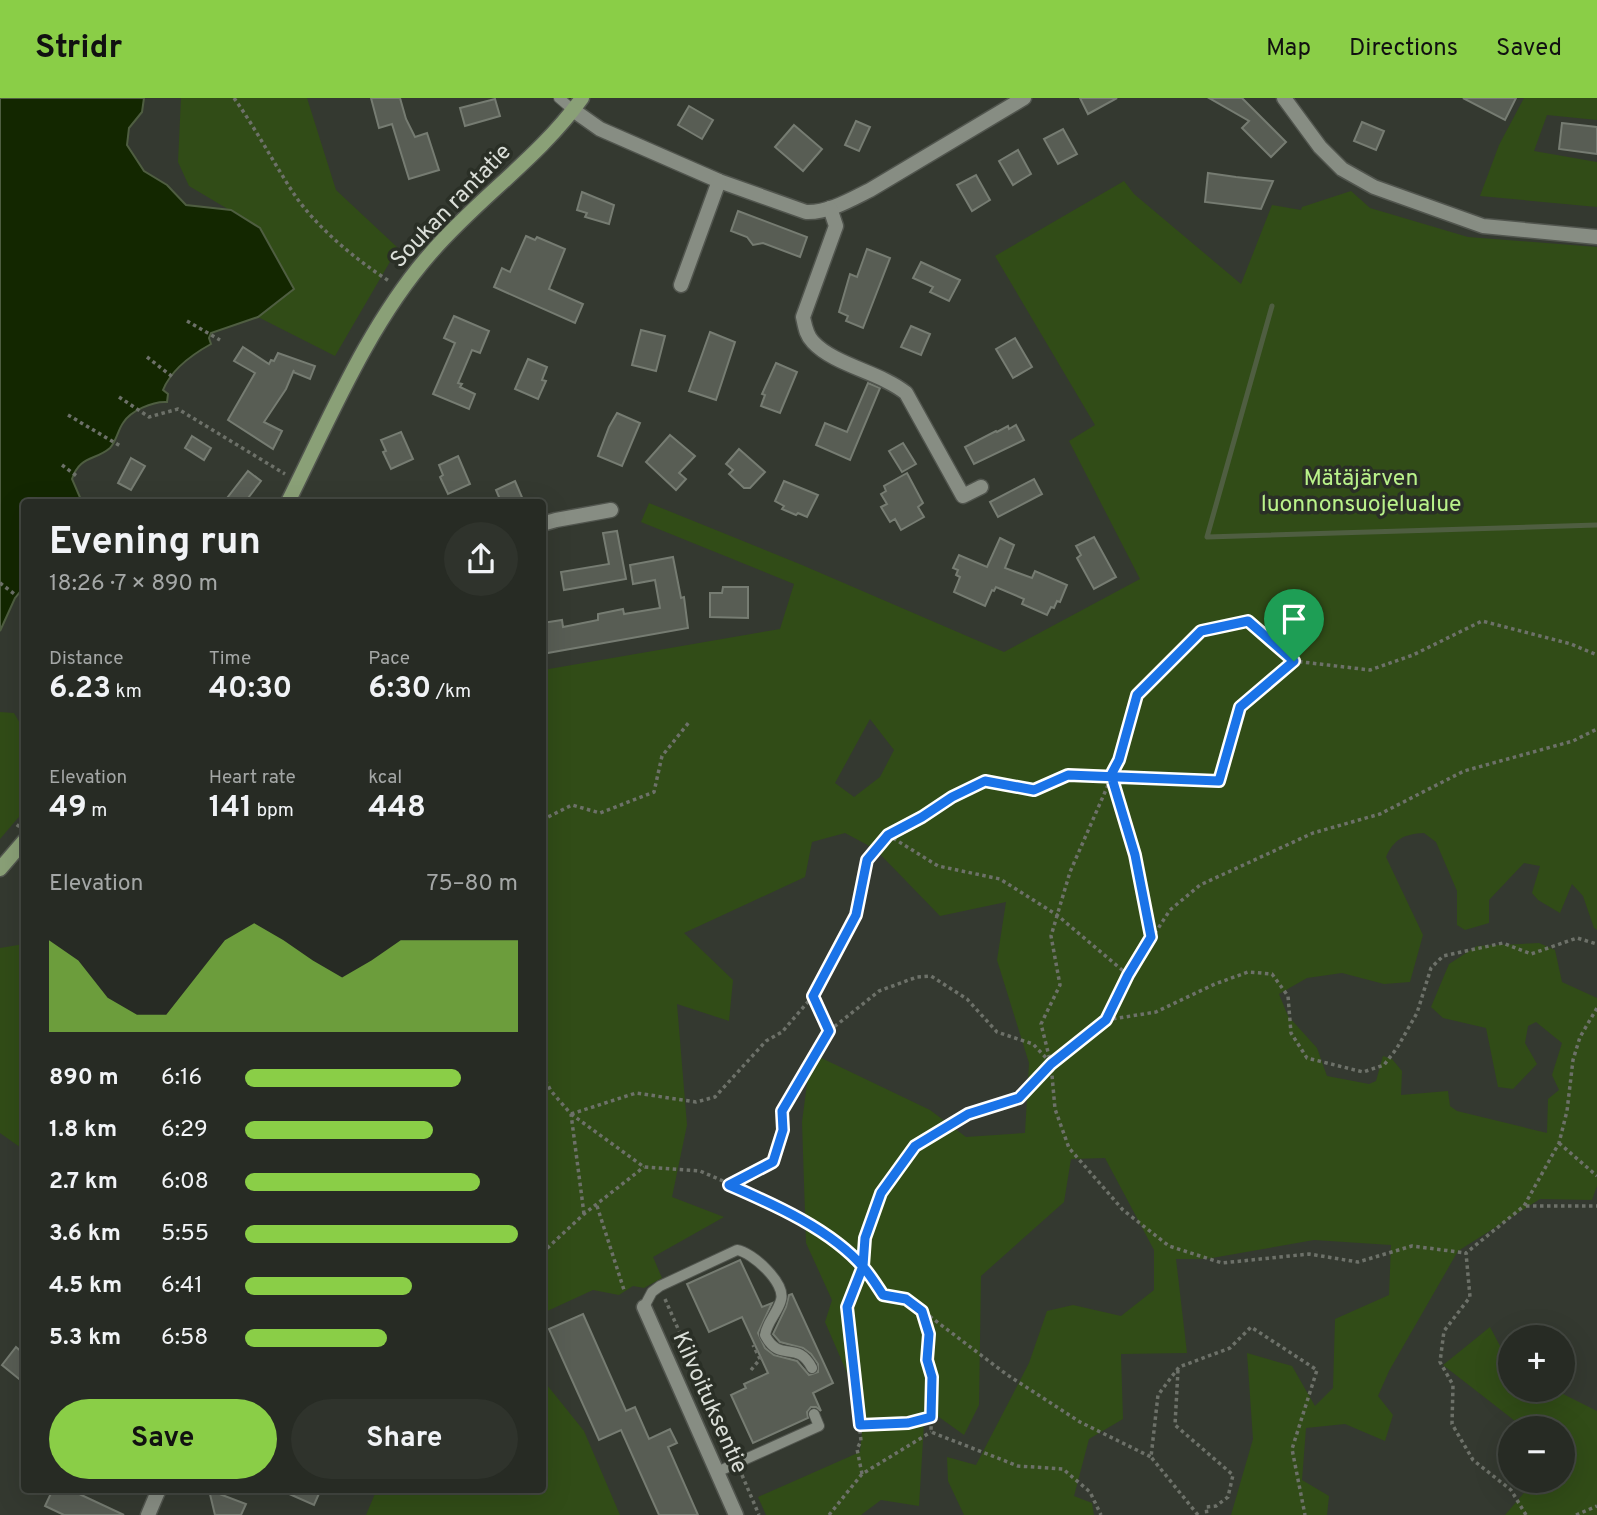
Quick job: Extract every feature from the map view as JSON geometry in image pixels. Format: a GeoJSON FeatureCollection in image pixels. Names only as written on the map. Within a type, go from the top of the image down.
{"type":"FeatureCollection","features":[{"type":"Feature","properties":{"kind":"street"},"geometry":{"type":"LineString","coordinates":[[577,104],[600,129],[719,181],[806,212],[816,212],[870,190],[1024,98]]}},
{"type":"Feature","properties":{"kind":"street"},"geometry":{"type":"LineString","coordinates":[[1284,98],[1320,147],[1342,169],[1374,187],[1483,226],[1597,236]]}},
{"type":"Feature","properties":{"kind":"street","name":"Soukan rantatie"},"geometry":{"type":"LineString","coordinates":[[290,499],[378,324],[402,287],[474,207],[577,104]]}},
{"type":"Feature","properties":{"kind":"street"},"geometry":{"type":"LineString","coordinates":[[681,285],[719,181]]}},
{"type":"Feature","properties":{"kind":"street"},"geometry":{"type":"LineString","coordinates":[[830,208],[836,226],[803,317],[806,331],[812,341],[824,351],[896,385],[906,393],[963,496],[981,487]]}},
{"type":"Feature","properties":{"kind":"street"},"geometry":{"type":"LineString","coordinates":[[546,523],[611,510]]}},
{"type":"Feature","properties":{"kind":"street"},"geometry":{"type":"LineString","coordinates":[[0,869],[21,844]]}},
{"type":"Feature","properties":{"kind":"street","name":"Kilvoituksentie"},"geometry":{"type":"LineString","coordinates":[[644,1307],[736,1515]]}},
{"type":"Feature","properties":{"kind":"street"},"geometry":{"type":"LineString","coordinates":[[148,1515],[157,1493]]}},
{"type":"Feature","properties":{"kind":"lane"},"geometry":{"type":"LineString","coordinates":[[559,98],[577,104]]}},
{"type":"Feature","properties":{"kind":"lane"},"geometry":{"type":"LineString","coordinates":[[644,1307],[652,1292],[660,1286],[737,1250],[744,1251],[768,1270],[780,1287],[782,1298],[765,1335],[771,1346],[776,1350],[799,1353],[807,1359],[812,1368]]}},
{"type":"Feature","properties":{"kind":"lane"},"geometry":{"type":"LineString","coordinates":[[717,1472],[819,1426],[814,1414]]}},
{"type":"Feature","properties":{"kind":"path"},"geometry":{"type":"LineString","coordinates":[[234,98],[256,129],[295,196],[320,225],[391,282]]}},
{"type":"Feature","properties":{"kind":"path"},"geometry":{"type":"LineString","coordinates":[[187,321],[220,340]]}},
{"type":"Feature","properties":{"kind":"path"},"geometry":{"type":"LineString","coordinates":[[146,357],[174,378]]}},
{"type":"Feature","properties":{"kind":"path"},"geometry":{"type":"LineString","coordinates":[[119,397],[149,416],[178,410],[286,475]]}},
{"type":"Feature","properties":{"kind":"path"},"geometry":{"type":"LineString","coordinates":[[68,415],[122,447]]}},
{"type":"Feature","properties":{"kind":"path"},"geometry":{"type":"LineString","coordinates":[[62,465],[78,477]]}},
{"type":"Feature","properties":{"kind":"path"},"geometry":{"type":"LineString","coordinates":[[0,583],[17,596]]}},
{"type":"Feature","properties":{"kind":"path"},"geometry":{"type":"LineString","coordinates":[[1597,655],[1571,644],[1482,621],[1413,655],[1370,670],[1294,661],[1248,621],[1201,631],[1137,695],[1119,760],[1070,872],[1057,915],[1052,936],[1060,985],[1041,1024],[1051,1064],[1055,1109],[1069,1148],[1123,1210],[1169,1246],[1223,1263],[1309,1254],[1357,1262],[1412,1246],[1466,1253],[1524,1206],[1559,1143],[1567,1111],[1573,1060],[1580,1037],[1595,1016],[1597,1008]]}},
{"type":"Feature","properties":{"kind":"path"},"geometry":{"type":"LineString","coordinates":[[570,1114],[636,1093],[695,1102],[715,1097],[766,1041],[782,1032],[813,996],[856,915],[867,860],[888,835],[985,781],[1034,790],[1068,775],[1219,781],[1240,707],[1294,661]]}},
{"type":"Feature","properties":{"kind":"path"},"geometry":{"type":"LineString","coordinates":[[546,819],[572,804],[600,813],[654,792],[662,756],[690,721]]}},
{"type":"Feature","properties":{"kind":"path"},"geometry":{"type":"LineString","coordinates":[[862,1474],[857,1450],[861,1441],[860,1425],[847,1307],[863,1266],[865,1238],[881,1193],[915,1146],[968,1114],[1019,1098],[1051,1064],[1106,1020],[1128,975],[1151,937],[1170,910],[1200,885],[1313,833],[1380,814],[1464,771],[1573,741],[1597,729]]}},
{"type":"Feature","properties":{"kind":"path"},"geometry":{"type":"LineString","coordinates":[[1111,775],[1135,855],[1151,937]]}},
{"type":"Feature","properties":{"kind":"path"},"geometry":{"type":"LineString","coordinates":[[888,835],[938,866],[1000,879],[1057,915],[1128,975]]}},
{"type":"Feature","properties":{"kind":"path"},"geometry":{"type":"LineString","coordinates":[[1106,1020],[1156,1012],[1215,984],[1248,972],[1272,974],[1288,996],[1291,1033],[1307,1058],[1363,1072],[1384,1065],[1397,1048],[1417,1013],[1431,968],[1443,956],[1503,943],[1531,954],[1577,938],[1597,944]]}},
{"type":"Feature","properties":{"kind":"path"},"geometry":{"type":"LineString","coordinates":[[729,1185],[773,1162],[783,1130],[782,1111],[829,1031],[879,991],[917,977],[930,976],[967,999],[997,1032],[1033,1044],[1051,1064]]}},
{"type":"Feature","properties":{"kind":"path"},"geometry":{"type":"LineString","coordinates":[[813,996],[829,1031]]}},
{"type":"Feature","properties":{"kind":"path"},"geometry":{"type":"LineString","coordinates":[[546,1082],[570,1114],[644,1167],[700,1171],[783,1208],[827,1237],[863,1266],[883,1295],[906,1299],[1006,1374],[1080,1422],[1152,1457],[1198,1515]]}},
{"type":"Feature","properties":{"kind":"path"},"geometry":{"type":"LineString","coordinates":[[570,1114],[584,1214]]}},
{"type":"Feature","properties":{"kind":"path"},"geometry":{"type":"LineString","coordinates":[[1559,1143],[1597,1176]]}},
{"type":"Feature","properties":{"kind":"path"},"geometry":{"type":"LineString","coordinates":[[546,1249],[584,1214],[644,1167]]}},
{"type":"Feature","properties":{"kind":"path"},"geometry":{"type":"LineString","coordinates":[[597,1206],[624,1290]]}},
{"type":"Feature","properties":{"kind":"path"},"geometry":{"type":"LineString","coordinates":[[1524,1206],[1597,1206]]}},
{"type":"Feature","properties":{"kind":"path"},"geometry":{"type":"LineString","coordinates":[[1466,1253],[1470,1297],[1444,1331],[1440,1362],[1453,1385],[1452,1424],[1473,1460],[1511,1490],[1526,1515]]}},
{"type":"Feature","properties":{"kind":"path"},"geometry":{"type":"LineString","coordinates":[[660,1286],[759,1515]]}},
{"type":"Feature","properties":{"kind":"path"},"geometry":{"type":"LineString","coordinates":[[922,1311],[929,1334],[927,1360],[932,1377],[931,1432]]}},
{"type":"Feature","properties":{"kind":"path"},"geometry":{"type":"LineString","coordinates":[[1152,1457],[1158,1395],[1179,1367],[1230,1348],[1251,1328],[1317,1370],[1292,1449],[1305,1515]]}},
{"type":"Feature","properties":{"kind":"path"},"geometry":{"type":"LineString","coordinates":[[751,1340],[760,1359],[751,1370]]}},
{"type":"Feature","properties":{"kind":"path"},"geometry":{"type":"LineString","coordinates":[[1179,1367],[1175,1424],[1233,1475],[1228,1497],[1216,1506],[1206,1507],[1207,1515]]}},
{"type":"Feature","properties":{"kind":"path"},"geometry":{"type":"LineString","coordinates":[[860,1425],[908,1423],[931,1417]]}},
{"type":"Feature","properties":{"kind":"path"},"geometry":{"type":"LineString","coordinates":[[829,1515],[862,1474],[931,1432]]}},
{"type":"Feature","properties":{"kind":"path"},"geometry":{"type":"LineString","coordinates":[[931,1432],[1018,1466],[1063,1469],[1090,1492],[1101,1515]]}},
{"type":"Feature","properties":{"kind":"path"},"geometry":{"type":"LineString","coordinates":[[1576,1515],[1597,1506]]}},
{"type":"Feature","properties":{"kind":"green space"},"geometry":{"type":"Polygon","coordinates":[[[181,98],[307,98],[336,190],[398,248],[335,356],[258,317],[294,289],[260,228],[189,186],[178,162],[181,98]]]}},
{"type":"Feature","properties":{"kind":"green space"},"geometry":{"type":"Polygon","coordinates":[[[1524,98],[1597,98],[1597,120],[1547,115],[1534,151],[1597,162],[1597,207],[1480,196],[1499,145],[1524,98]]]}},
{"type":"Feature","properties":{"kind":"green space","name":"Mätäjärven luonnonsuojelualue"},"geometry":{"type":"Polygon","coordinates":[[[1124,181],[1134,194],[1241,284],[1272,205],[1301,210],[1302,207],[1351,191],[1370,208],[1468,237],[1597,247],[1597,930],[1583,896],[1572,884],[1560,913],[1538,900],[1532,893],[1540,866],[1524,863],[1489,900],[1489,923],[1465,930],[1457,925],[1457,891],[1436,842],[1424,833],[1411,835],[1396,842],[1386,857],[1423,935],[1410,982],[1384,984],[1342,973],[1307,978],[1279,994],[1288,1016],[1317,1048],[1327,1076],[1369,1084],[1376,1081],[1383,1056],[1392,1059],[1402,1071],[1401,1095],[1448,1091],[1450,1106],[1457,1111],[1547,1133],[1548,1099],[1559,1090],[1552,1075],[1562,1043],[1536,1022],[1528,1026],[1525,1043],[1537,1064],[1513,1089],[1498,1087],[1486,1028],[1443,1018],[1431,1007],[1449,964],[1477,946],[1539,943],[1555,950],[1562,982],[1597,998],[1597,1186],[1592,1200],[1540,1199],[1458,1251],[1389,1371],[1378,1396],[1393,1415],[1385,1441],[1345,1424],[1306,1428],[1302,1480],[1329,1496],[1327,1515],[1231,1515],[1253,1439],[1247,1353],[1292,1366],[1315,1406],[1333,1388],[1335,1319],[1389,1295],[1391,1245],[1314,1240],[1206,1259],[1176,1259],[1187,1353],[1121,1354],[1123,1419],[1089,1439],[1074,1496],[1092,1503],[1094,1515],[964,1515],[948,1481],[947,1457],[976,1465],[1029,1363],[1047,1311],[1073,1305],[1121,1316],[1154,1290],[1154,1250],[1105,1158],[1071,1159],[1064,1202],[981,1276],[979,1405],[964,1435],[925,1407],[919,1506],[881,1500],[861,1515],[766,1515],[758,1497],[860,1452],[864,1412],[825,1322],[832,1300],[806,1243],[802,1122],[811,1053],[930,1110],[966,1137],[1025,1133],[1029,1063],[997,960],[1006,902],[940,916],[875,849],[845,833],[812,842],[805,877],[684,933],[733,980],[729,1021],[677,1004],[687,1125],[672,1197],[724,1217],[653,1257],[662,1278],[644,1288],[633,1286],[619,1295],[593,1290],[546,1312],[546,669],[780,629],[794,584],[641,522],[649,503],[1004,652],[1140,579],[1069,441],[1095,425],[995,256],[1124,181]],[[870,719],[835,783],[854,797],[880,777],[894,750],[870,719]]]}},
{"type":"Feature","properties":{"kind":"green space"},"geometry":{"type":"Polygon","coordinates":[[[0,712],[14,713],[21,725],[21,814],[0,839],[0,712]]]}},
{"type":"Feature","properties":{"kind":"green space"},"geometry":{"type":"Polygon","coordinates":[[[21,944],[21,1148],[0,1133],[0,948],[21,944]]]}},
{"type":"Feature","properties":{"kind":"green space"},"geometry":{"type":"Polygon","coordinates":[[[1490,1327],[1498,1342],[1498,1402],[1575,1400],[1597,1411],[1597,1515],[1505,1515],[1524,1493],[1575,1493],[1575,1416],[1509,1416],[1443,1365],[1490,1327]]]}},
{"type":"Feature","properties":{"kind":"green space"},"geometry":{"type":"Polygon","coordinates":[[[546,1384],[584,1431],[620,1515],[366,1515],[375,1493],[546,1493],[546,1384]]]}},
{"type":"Feature","properties":{"kind":"shaded area"},"geometry":{"type":"Polygon","coordinates":[[[0,98],[144,98],[142,112],[129,128],[127,145],[144,171],[167,185],[186,205],[231,210],[260,228],[294,289],[258,317],[211,333],[211,344],[183,363],[171,376],[163,390],[168,394],[167,402],[149,405],[136,411],[123,423],[110,448],[84,462],[75,471],[72,479],[81,499],[21,499],[21,591],[0,631],[0,98]]]}},
{"type":"Feature","properties":{"kind":"building"},"geometry":{"type":"Polygon","coordinates":[[[371,98],[400,98],[415,137],[427,133],[439,170],[409,179],[392,124],[379,128],[371,98]]]}},
{"type":"Feature","properties":{"kind":"building"},"geometry":{"type":"Polygon","coordinates":[[[1080,98],[1117,98],[1088,114],[1080,98]]]}},
{"type":"Feature","properties":{"kind":"building"},"geometry":{"type":"Polygon","coordinates":[[[1209,98],[1242,98],[1286,142],[1271,157],[1242,128],[1249,121],[1209,98]]]}},
{"type":"Feature","properties":{"kind":"building"},"geometry":{"type":"Polygon","coordinates":[[[1463,98],[1516,98],[1505,120],[1463,98]]]}},
{"type":"Feature","properties":{"kind":"building"},"geometry":{"type":"Polygon","coordinates":[[[495,99],[500,116],[465,126],[460,108],[495,99]]]}},
{"type":"Feature","properties":{"kind":"building"},"geometry":{"type":"Polygon","coordinates":[[[689,106],[713,120],[702,139],[678,125],[689,106]]]}},
{"type":"Feature","properties":{"kind":"building"},"geometry":{"type":"Polygon","coordinates":[[[856,121],[870,127],[859,151],[845,145],[856,121]]]}},
{"type":"Feature","properties":{"kind":"building"},"geometry":{"type":"Polygon","coordinates":[[[1362,122],[1384,131],[1376,150],[1354,141],[1362,122]]]}},
{"type":"Feature","properties":{"kind":"building"},"geometry":{"type":"Polygon","coordinates":[[[1562,123],[1597,127],[1597,154],[1559,149],[1562,123]]]}},
{"type":"Feature","properties":{"kind":"building"},"geometry":{"type":"Polygon","coordinates":[[[794,125],[822,149],[803,171],[775,147],[794,125]]]}},
{"type":"Feature","properties":{"kind":"building"},"geometry":{"type":"Polygon","coordinates":[[[1063,129],[1077,154],[1058,164],[1044,139],[1063,129]]]}},
{"type":"Feature","properties":{"kind":"building"},"geometry":{"type":"Polygon","coordinates":[[[1018,150],[1031,174],[1013,185],[999,161],[1018,150]]]}},
{"type":"Feature","properties":{"kind":"building"},"geometry":{"type":"Polygon","coordinates":[[[1208,173],[1273,181],[1261,209],[1205,202],[1208,173]]]}},
{"type":"Feature","properties":{"kind":"building"},"geometry":{"type":"Polygon","coordinates":[[[976,175],[990,200],[972,211],[957,185],[976,175]]]}},
{"type":"Feature","properties":{"kind":"building"},"geometry":{"type":"Polygon","coordinates":[[[582,192],[614,205],[609,224],[585,217],[587,213],[577,210],[582,192]]]}},
{"type":"Feature","properties":{"kind":"building"},"geometry":{"type":"Polygon","coordinates":[[[738,211],[807,237],[800,257],[763,243],[753,245],[747,237],[731,231],[738,211]]]}},
{"type":"Feature","properties":{"kind":"building"},"geometry":{"type":"Polygon","coordinates":[[[526,236],[535,240],[537,237],[565,249],[549,289],[583,304],[575,323],[494,287],[502,268],[510,272],[526,236]]]}},
{"type":"Feature","properties":{"kind":"building"},"geometry":{"type":"Polygon","coordinates":[[[867,249],[890,258],[863,328],[846,321],[848,316],[839,312],[850,274],[857,277],[867,249]]]}},
{"type":"Feature","properties":{"kind":"building"},"geometry":{"type":"Polygon","coordinates":[[[921,262],[960,280],[949,301],[930,292],[933,287],[913,278],[921,262]]]}},
{"type":"Feature","properties":{"kind":"building"},"geometry":{"type":"Polygon","coordinates":[[[454,316],[489,331],[480,353],[472,350],[458,383],[462,384],[460,387],[475,394],[469,409],[433,394],[455,343],[444,338],[454,316]]]}},
{"type":"Feature","properties":{"kind":"building"},"geometry":{"type":"Polygon","coordinates":[[[911,326],[930,334],[921,355],[901,347],[911,326]]]}},
{"type":"Feature","properties":{"kind":"building"},"geometry":{"type":"Polygon","coordinates":[[[641,330],[665,336],[656,371],[632,365],[641,330]]]}},
{"type":"Feature","properties":{"kind":"building"},"geometry":{"type":"Polygon","coordinates":[[[710,332],[735,342],[716,400],[689,391],[710,332]]]}},
{"type":"Feature","properties":{"kind":"building"},"geometry":{"type":"Polygon","coordinates":[[[1015,338],[1032,367],[1013,378],[996,349],[1015,338]]]}},
{"type":"Feature","properties":{"kind":"building"},"geometry":{"type":"Polygon","coordinates":[[[243,347],[269,364],[278,353],[315,366],[310,379],[293,372],[286,389],[264,422],[282,431],[273,449],[228,420],[255,373],[234,361],[243,347]]]}},
{"type":"Feature","properties":{"kind":"building"},"geometry":{"type":"Polygon","coordinates":[[[528,359],[547,367],[542,380],[546,381],[538,399],[515,389],[528,359]]]}},
{"type":"Feature","properties":{"kind":"building"},"geometry":{"type":"Polygon","coordinates":[[[776,363],[797,372],[780,413],[761,406],[765,395],[762,394],[776,363]]]}},
{"type":"Feature","properties":{"kind":"building"},"geometry":{"type":"Polygon","coordinates":[[[868,383],[880,388],[850,460],[816,445],[825,423],[847,432],[868,383]]]}},
{"type":"Feature","properties":{"kind":"building"},"geometry":{"type":"Polygon","coordinates":[[[617,413],[640,423],[622,466],[598,456],[617,413]]]}},
{"type":"Feature","properties":{"kind":"building"},"geometry":{"type":"Polygon","coordinates":[[[1016,425],[1024,440],[974,464],[965,447],[996,431],[1016,425]]]}},
{"type":"Feature","properties":{"kind":"building"},"geometry":{"type":"Polygon","coordinates":[[[401,432],[413,459],[391,469],[381,440],[401,432]]]}},
{"type":"Feature","properties":{"kind":"building"},"geometry":{"type":"Polygon","coordinates":[[[670,435],[695,456],[679,473],[686,479],[676,490],[646,462],[670,435]]]}},
{"type":"Feature","properties":{"kind":"building"},"geometry":{"type":"Polygon","coordinates":[[[192,436],[211,448],[204,460],[185,448],[192,436]]]}},
{"type":"Feature","properties":{"kind":"building"},"geometry":{"type":"Polygon","coordinates":[[[903,443],[916,464],[902,472],[889,451],[903,443]]]}},
{"type":"Feature","properties":{"kind":"building"},"geometry":{"type":"Polygon","coordinates":[[[739,449],[765,472],[750,488],[744,488],[729,474],[733,470],[726,464],[739,449]]]}},
{"type":"Feature","properties":{"kind":"building"},"geometry":{"type":"Polygon","coordinates":[[[458,456],[470,484],[448,494],[440,477],[443,475],[439,465],[458,456]]]}},
{"type":"Feature","properties":{"kind":"building"},"geometry":{"type":"Polygon","coordinates":[[[131,458],[145,466],[131,490],[118,483],[131,458]]]}},
{"type":"Feature","properties":{"kind":"building"},"geometry":{"type":"Polygon","coordinates":[[[248,471],[261,481],[247,499],[226,499],[248,471]]]}},
{"type":"Feature","properties":{"kind":"building"},"geometry":{"type":"Polygon","coordinates":[[[907,473],[923,503],[918,507],[924,517],[901,530],[895,519],[890,522],[881,507],[887,504],[881,494],[886,491],[884,486],[907,473]]]}},
{"type":"Feature","properties":{"kind":"building"},"geometry":{"type":"Polygon","coordinates":[[[1034,479],[1042,494],[998,517],[990,502],[1034,479]]]}},
{"type":"Feature","properties":{"kind":"building"},"geometry":{"type":"Polygon","coordinates":[[[515,481],[523,499],[500,499],[496,490],[515,481]]]}},
{"type":"Feature","properties":{"kind":"building"},"geometry":{"type":"Polygon","coordinates":[[[784,481],[818,495],[807,517],[782,509],[784,506],[775,501],[784,481]]]}},
{"type":"Feature","properties":{"kind":"building"},"geometry":{"type":"Polygon","coordinates":[[[617,531],[626,579],[564,590],[561,572],[609,564],[603,533],[617,531]]]}},
{"type":"Feature","properties":{"kind":"building"},"geometry":{"type":"Polygon","coordinates":[[[1094,537],[1116,577],[1094,589],[1077,558],[1081,555],[1076,546],[1094,537]]]}},
{"type":"Feature","properties":{"kind":"building"},"geometry":{"type":"Polygon","coordinates":[[[1000,538],[1014,545],[1005,568],[1032,578],[1035,571],[1067,585],[1060,602],[1057,601],[1054,608],[1051,607],[1047,615],[1022,604],[1024,599],[996,587],[985,606],[954,592],[960,577],[956,575],[958,570],[953,568],[959,555],[987,567],[1000,538]]]}},
{"type":"Feature","properties":{"kind":"building"},"geometry":{"type":"Polygon","coordinates":[[[673,557],[681,598],[684,597],[688,628],[546,653],[546,622],[562,620],[563,627],[598,620],[598,614],[623,609],[624,614],[660,608],[655,580],[633,584],[630,565],[673,557]]]}},
{"type":"Feature","properties":{"kind":"building"},"geometry":{"type":"Polygon","coordinates":[[[723,587],[748,587],[748,618],[710,617],[710,593],[722,593],[723,587]]]}},
{"type":"Feature","properties":{"kind":"building"},"geometry":{"type":"Polygon","coordinates":[[[740,1260],[762,1307],[772,1303],[758,1333],[765,1348],[774,1355],[797,1361],[809,1375],[818,1372],[818,1364],[811,1354],[803,1348],[780,1342],[773,1334],[789,1295],[792,1294],[833,1383],[813,1393],[821,1411],[811,1407],[807,1412],[808,1418],[753,1443],[731,1395],[746,1388],[744,1384],[768,1373],[742,1317],[709,1332],[687,1284],[740,1260]]]}},
{"type":"Feature","properties":{"kind":"building"},"geometry":{"type":"Polygon","coordinates":[[[583,1314],[626,1411],[635,1407],[649,1439],[670,1429],[677,1443],[668,1447],[698,1515],[659,1515],[621,1430],[599,1440],[549,1329],[583,1314]]]}},
{"type":"Feature","properties":{"kind":"building"},"geometry":{"type":"Polygon","coordinates":[[[16,1347],[21,1351],[21,1381],[2,1365],[16,1347]]]}},
{"type":"Feature","properties":{"kind":"building"},"geometry":{"type":"Polygon","coordinates":[[[51,1493],[77,1493],[124,1515],[64,1515],[45,1506],[51,1493]]]}},
{"type":"Feature","properties":{"kind":"building"},"geometry":{"type":"Polygon","coordinates":[[[210,1493],[246,1504],[241,1515],[215,1515],[210,1493]]]}},
{"type":"Feature","properties":{"kind":"building"},"geometry":{"type":"Polygon","coordinates":[[[287,1493],[319,1493],[314,1505],[287,1493]]]}},
{"type":"Feature","properties":{"kind":"waterway"},"geometry":{"type":"LineString","coordinates":[[1272,306],[1207,537],[1597,525]]}},
{"type":"Feature","properties":{"kind":"route"},"geometry":{"type":"LineString","coordinates":[[1294,661],[1240,707],[1219,781],[1111,775],[1068,775],[1034,790],[985,781],[888,835],[867,860],[856,915],[813,996],[829,1031],[782,1111],[783,1130],[773,1162],[729,1185],[783,1208],[827,1237],[863,1266],[883,1295],[906,1299],[922,1311],[929,1334],[927,1360],[932,1377],[931,1417],[908,1423],[860,1425],[847,1307],[863,1266],[865,1238],[881,1193],[915,1146],[968,1114],[1019,1098],[1051,1064],[1106,1020],[1128,975],[1151,937],[1135,855],[1111,775],[1119,760],[1137,695],[1201,631],[1248,621],[1294,661]]}}]}
